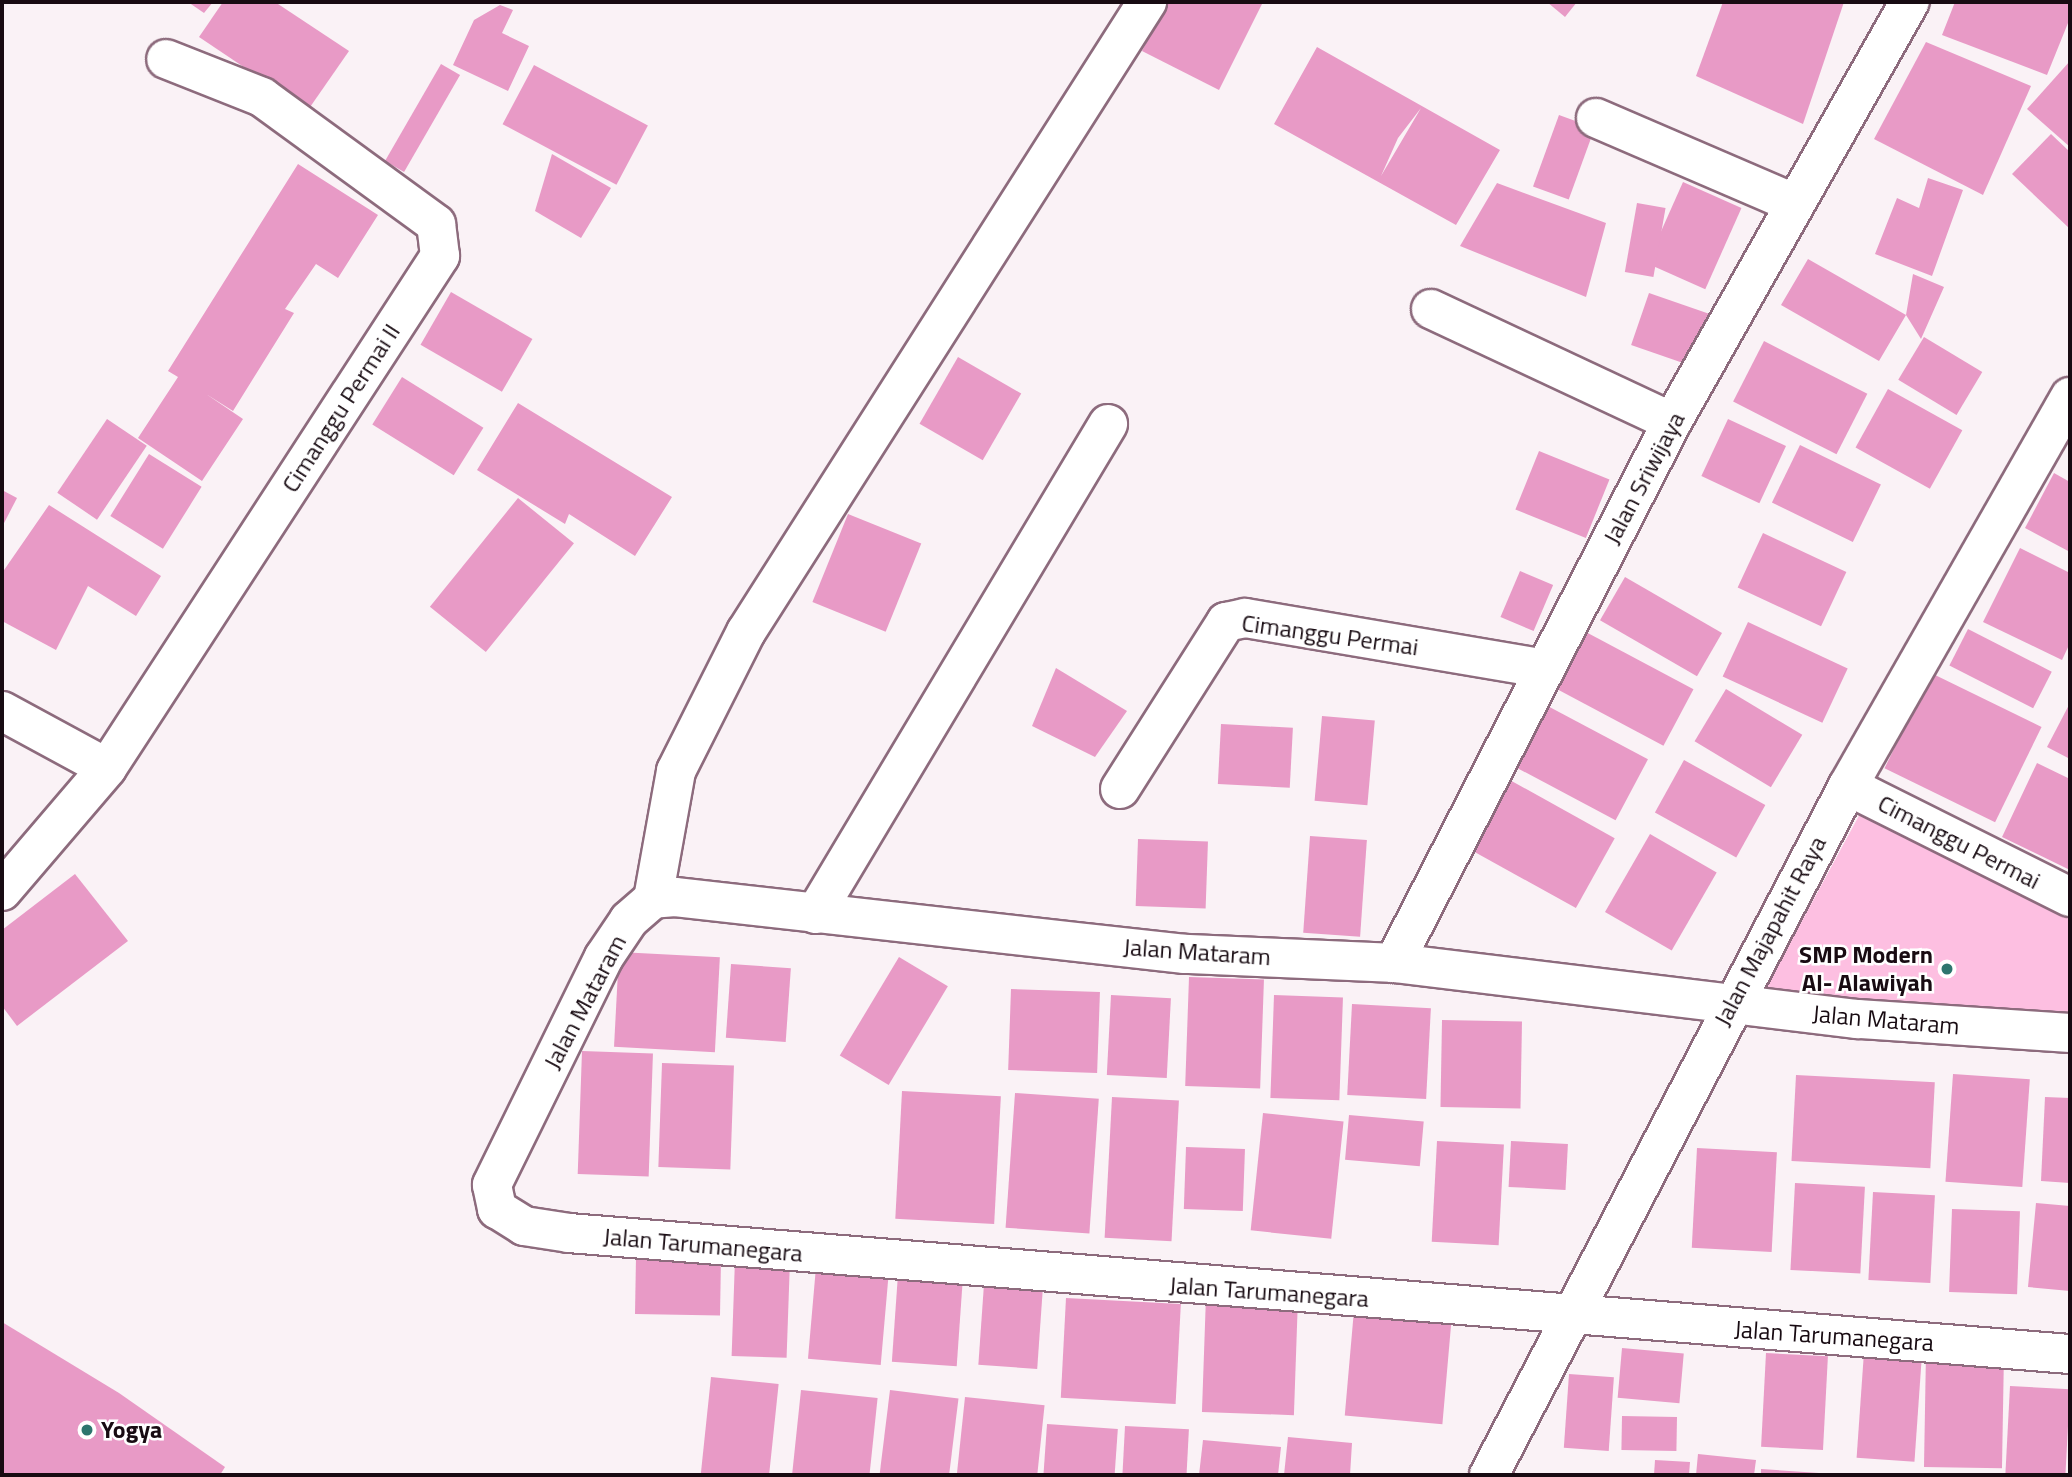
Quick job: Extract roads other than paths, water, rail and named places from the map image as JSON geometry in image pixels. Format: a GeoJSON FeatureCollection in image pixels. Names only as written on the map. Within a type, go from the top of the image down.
{"type":"FeatureCollection","features":[{"type":"Feature","properties":{"kind":"street"},"geometry":{"type":"LineString","coordinates":[[653,899],[676,771],[746,632],[1030,178],[1072,119],[1147,2]]}},
{"type":"Feature","properties":{"kind":"street","name":"Jalan Sriwijaya"},"geometry":{"type":"LineString","coordinates":[[1394,963],[1672,422],[1793,203],[1910,2]]}},
{"type":"Feature","properties":{"kind":"street","name":"Cimanggu Permai II"},"geometry":{"type":"LineString","coordinates":[[2,891],[107,768],[440,256],[436,225],[262,97],[166,59]]}},
{"type":"Feature","properties":{"kind":"street"},"geometry":{"type":"LineString","coordinates":[[1596,118],[1793,203]]}},
{"type":"Feature","properties":{"kind":"street"},"geometry":{"type":"LineString","coordinates":[[1431,309],[1672,422]]}},
{"type":"Feature","properties":{"kind":"street","name":"Jalan Majapahit Raya"},"geometry":{"type":"LineString","coordinates":[[1489,1475],[1731,1005],[1848,786],[2070,397]]}},
{"type":"Feature","properties":{"kind":"street"},"geometry":{"type":"LineString","coordinates":[[815,914],[1108,424]]}},
{"type":"Feature","properties":{"kind":"street","name":"Cimanggu Permai"},"geometry":{"type":"LineString","coordinates":[[1120,789],[1226,622],[1245,618],[1545,669]]}},
{"type":"Feature","properties":{"kind":"street"},"geometry":{"type":"LineString","coordinates":[[2,710],[107,768]]}},
{"type":"Feature","properties":{"kind":"street","name":"Cimanggu Permai"},"geometry":{"type":"LineString","coordinates":[[1848,786],[2070,897]]}},
{"type":"Feature","properties":{"kind":"street","name":"Jalan Mataram"},"geometry":{"type":"LineString","coordinates":[[492,1185],[604,957],[629,920],[653,899],[692,896],[815,914],[1185,954],[1394,963],[1731,1005],[2070,1034]]}},
{"type":"Feature","properties":{"kind":"street","name":"Jalan Tarumanegara"},"geometry":{"type":"LineString","coordinates":[[492,1185],[496,1209],[524,1226],[569,1233],[2070,1354]]}},
{"type":"Feature","properties":{"kind":"place","name":"SMP Modern Al- Alawiyah"},"geometry":{"type":"Point","coordinates":[1947,969]}},
{"type":"Feature","properties":{"kind":"place","name":"Yogya"},"geometry":{"type":"Point","coordinates":[87,1430]}}]}
